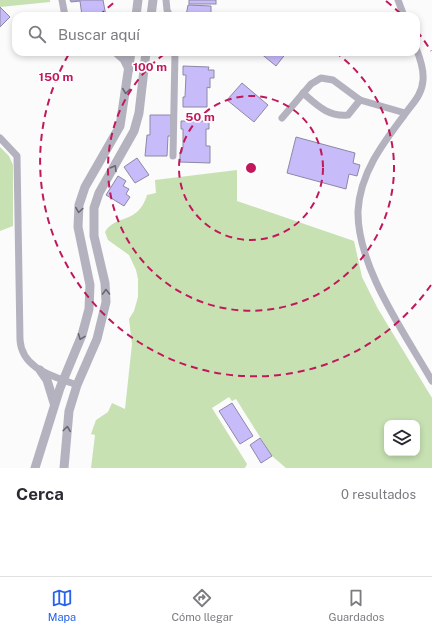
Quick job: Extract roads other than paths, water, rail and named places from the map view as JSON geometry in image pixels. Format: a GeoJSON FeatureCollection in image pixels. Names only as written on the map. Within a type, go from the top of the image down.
{"type":"FeatureCollection","features":[{"type":"Feature","properties":{"kind":"street"},"geometry":{"type":"LineString","coordinates":[[62,0],[64,12]]}},
{"type":"Feature","properties":{"kind":"street"},"geometry":{"type":"LineString","coordinates":[[136,12],[138,0]]}},
{"type":"Feature","properties":{"kind":"street"},"geometry":{"type":"LineString","coordinates":[[152,12],[153,0]]}},
{"type":"Feature","properties":{"kind":"street"},"geometry":{"type":"LineString","coordinates":[[166,0],[168,12]]}},
{"type":"Feature","properties":{"kind":"street"},"geometry":{"type":"LineString","coordinates":[[398,0],[402,12]]}},
{"type":"Feature","properties":{"kind":"street"},"geometry":{"type":"LineString","coordinates":[[121,56],[124,59],[129,69]]}},
{"type":"Feature","properties":{"kind":"street"},"geometry":{"type":"LineString","coordinates":[[35,468],[54,405],[82,335],[91,301],[90,285],[78,228],[80,205],[85,187],[120,126],[131,56]]}},
{"type":"Feature","properties":{"kind":"street"},"geometry":{"type":"LineString","coordinates":[[64,468],[69,411],[77,385],[92,353],[106,302],[105,283],[94,236],[94,208],[99,193],[134,131],[139,113],[146,56]]}},
{"type":"Feature","properties":{"kind":"street"},"geometry":{"type":"LineString","coordinates":[[173,156],[176,56]]}},
{"type":"Feature","properties":{"kind":"street"},"geometry":{"type":"LineString","coordinates":[[419,56],[424,80],[418,97],[376,154],[367,171],[362,187],[358,210],[360,237],[367,264],[380,290],[432,381]]}},
{"type":"Feature","properties":{"kind":"street"},"geometry":{"type":"LineString","coordinates":[[282,118],[311,84],[321,78],[333,80],[360,100],[405,113]]}},
{"type":"Feature","properties":{"kind":"street"},"geometry":{"type":"LineString","coordinates":[[303,93],[324,111],[338,116],[348,115],[360,100]]}},
{"type":"Feature","properties":{"kind":"street"},"geometry":{"type":"LineString","coordinates":[[0,138],[17,156],[21,346],[25,359],[40,370],[77,385]]}},
{"type":"Feature","properties":{"kind":"street"},"geometry":{"type":"LineString","coordinates":[[40,370],[47,380],[54,405]]}}]}
